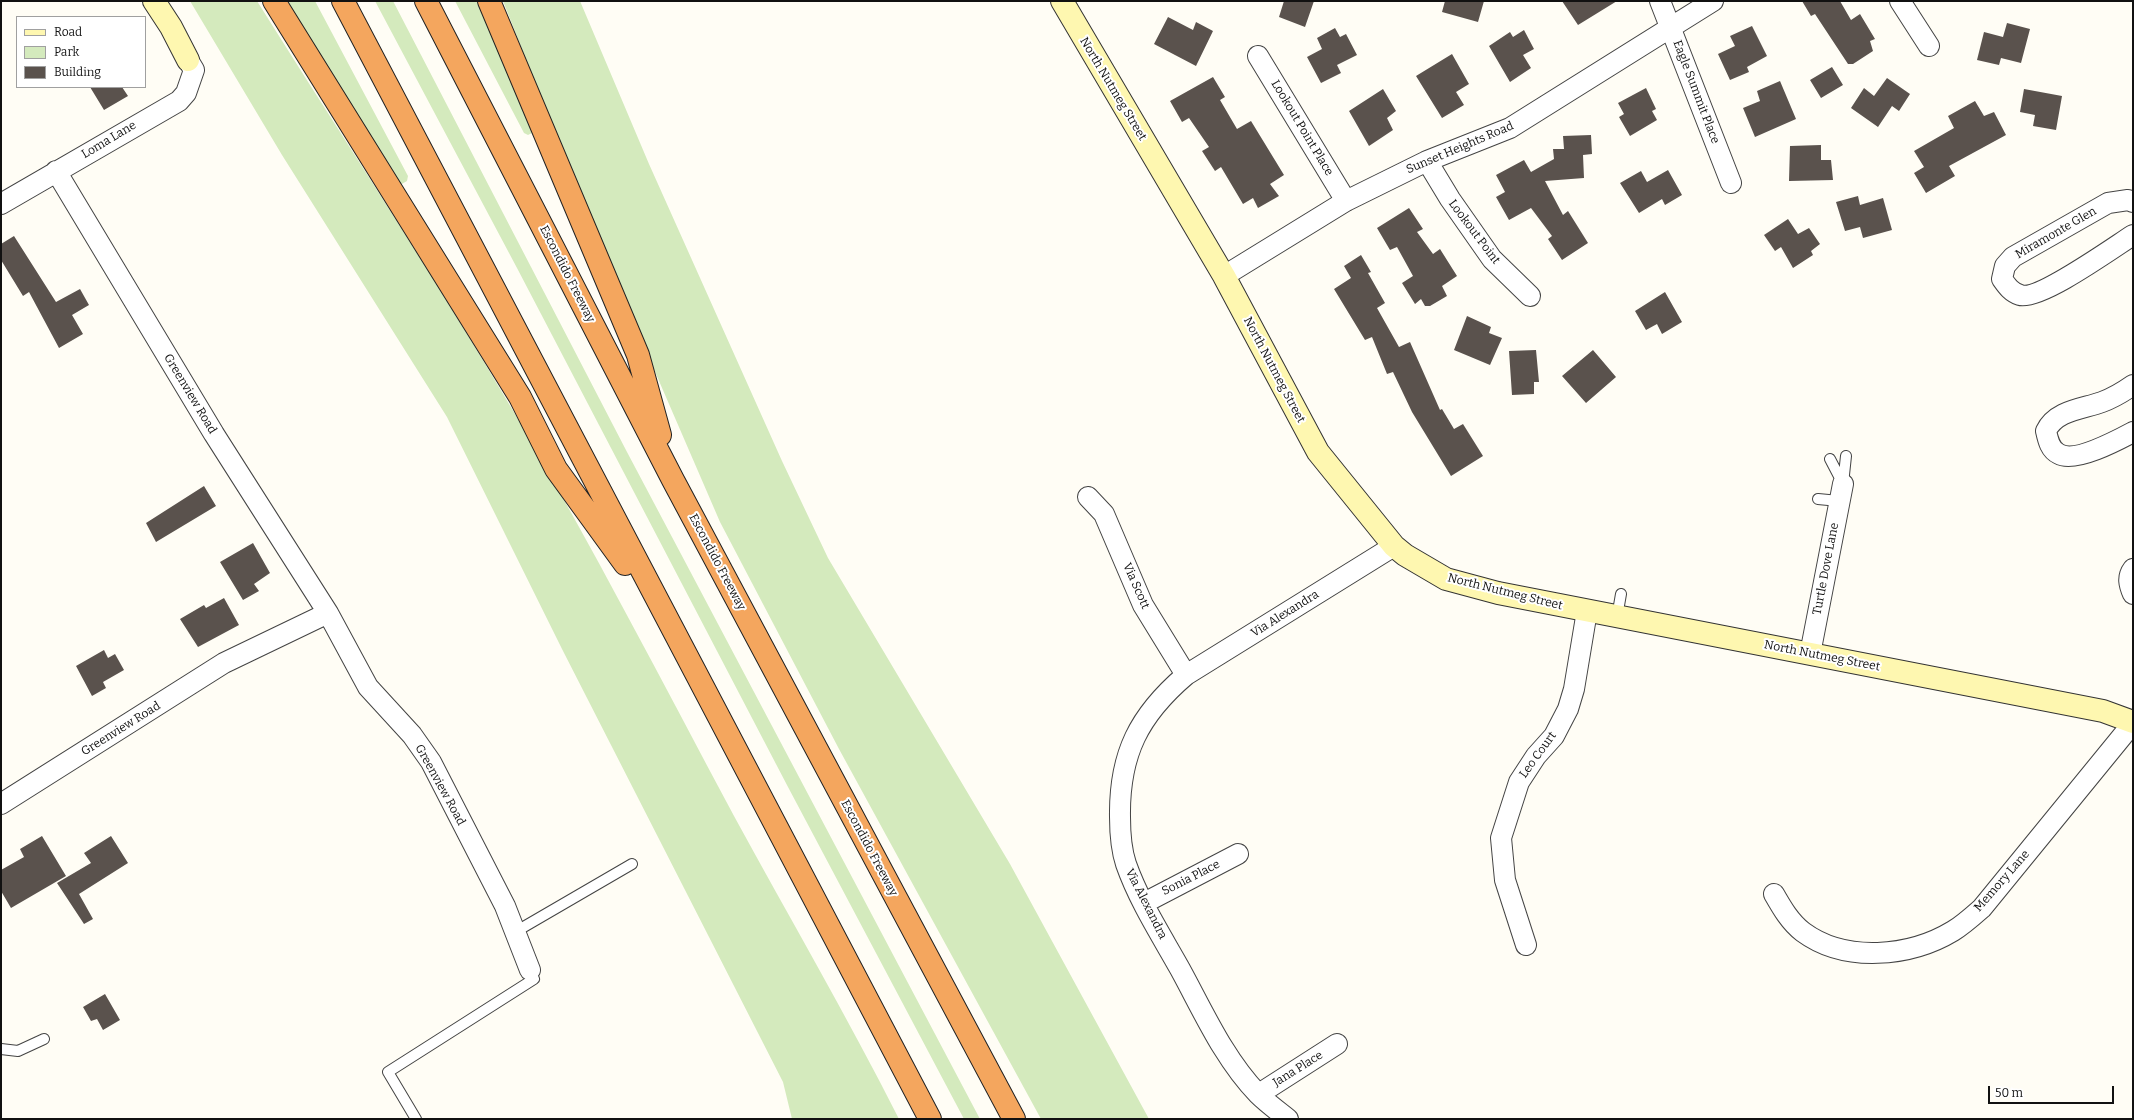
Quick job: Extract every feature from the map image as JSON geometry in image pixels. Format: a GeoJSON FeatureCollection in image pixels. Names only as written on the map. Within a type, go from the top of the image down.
{"type":"FeatureCollection","features":[{"type":"Feature","properties":{"kind":"highway"},"geometry":{"type":"LineString","coordinates":[[274,1],[520,397],[556,469],[671,627]]}},
{"type":"Feature","properties":{"kind":"highway"},"geometry":{"type":"LineString","coordinates":[[343,1],[930,1119]]}},
{"type":"Feature","properties":{"kind":"highway","name":"Escondido Freeway"},"geometry":{"type":"LineString","coordinates":[[426,1],[673,480],[1014,1119]]}},
{"type":"Feature","properties":{"kind":"highway"},"geometry":{"type":"LineString","coordinates":[[489,1],[638,354],[673,480]]}},
{"type":"Feature","properties":{"kind":"street"},"geometry":{"type":"LineString","coordinates":[[154,1],[171,27],[188,60]]}},
{"type":"Feature","properties":{"kind":"street","name":"North Nutmeg Street"},"geometry":{"type":"LineString","coordinates":[[1062,1],[1224,276],[1318,452],[1394,546],[1405,555],[1446,578],[1477,582],[1587,611],[2103,711],[2133,722]]}},
{"type":"Feature","properties":{"kind":"street","name":"Eagle Summit Place"},"geometry":{"type":"LineString","coordinates":[[1660,1],[1731,183]]}},
{"type":"Feature","properties":{"kind":"street","name":"Sunset Heights Road"},"geometry":{"type":"LineString","coordinates":[[1224,276],[1346,201],[1427,161],[1510,128],[1713,1]]}},
{"type":"Feature","properties":{"kind":"street"},"geometry":{"type":"LineString","coordinates":[[1900,1],[1929,46]]}},
{"type":"Feature","properties":{"kind":"street","name":"Lookout Point Place"},"geometry":{"type":"LineString","coordinates":[[1258,56],[1346,201]]}},
{"type":"Feature","properties":{"kind":"street","name":"Loma Lane"},"geometry":{"type":"LineString","coordinates":[[1,204],[179,100],[186,93],[194,70],[188,60]]}},
{"type":"Feature","properties":{"kind":"street","name":"Lookout Point"},"geometry":{"type":"LineString","coordinates":[[1427,161],[1450,199],[1492,259],[1530,296]]}},
{"type":"Feature","properties":{"kind":"street","name":"Greenview Road"},"geometry":{"type":"LineString","coordinates":[[56,171],[214,434],[328,613],[368,687],[412,735],[431,762],[505,906],[530,970]]}},
{"type":"Feature","properties":{"kind":"street","name":"Miramonte Glen"},"geometry":{"type":"LineString","coordinates":[[2133,202],[2128,200],[2108,203],[2013,257],[2005,266],[2002,279],[2009,290],[2021,296],[2036,293],[2058,284],[2133,235]]}},
{"type":"Feature","properties":{"kind":"street"},"geometry":{"type":"LineString","coordinates":[[2133,386],[2103,402],[2060,415],[2050,422],[2046,431],[2053,449],[2060,455],[2069,456],[2109,444],[2133,432]]}},
{"type":"Feature","properties":{"kind":"street","name":"Turtle Dove Lane"},"geometry":{"type":"LineString","coordinates":[[1810,654],[1841,492]]}},
{"type":"Feature","properties":{"kind":"street","name":"Via Scott"},"geometry":{"type":"LineString","coordinates":[[1088,497],[1104,514],[1143,605],[1186,675]]}},
{"type":"Feature","properties":{"kind":"street","name":"Via Alexandra"},"geometry":{"type":"LineString","coordinates":[[1288,1119],[1259,1094],[1236,1066],[1208,1021],[1144,903],[1126,864],[1120,834],[1119,796],[1122,773],[1130,748],[1142,724],[1166,692],[1186,675],[1394,546]]}},
{"type":"Feature","properties":{"kind":"street"},"geometry":{"type":"LineString","coordinates":[[2133,569],[2130,574],[2129,584],[2133,594]]}},
{"type":"Feature","properties":{"kind":"street","name":"Leo Court"},"geometry":{"type":"LineString","coordinates":[[1526,945],[1505,880],[1501,838],[1519,782],[1536,756],[1554,736],[1568,709],[1574,689],[1587,611]]}},
{"type":"Feature","properties":{"kind":"street","name":"Greenview Road"},"geometry":{"type":"LineString","coordinates":[[1,804],[224,663],[328,613]]}},
{"type":"Feature","properties":{"kind":"street","name":"Memory Lane"},"geometry":{"type":"LineString","coordinates":[[1774,894],[1787,916],[1803,932],[1828,947],[1858,952],[1893,952],[1926,944],[1953,931],[1982,908],[2133,722]]}},
{"type":"Feature","properties":{"kind":"street","name":"Sonia Place"},"geometry":{"type":"LineString","coordinates":[[1144,903],[1238,854]]}},
{"type":"Feature","properties":{"kind":"street","name":"Jana Place"},"geometry":{"type":"LineString","coordinates":[[1259,1094],[1337,1044]]}},
{"type":"Feature","properties":{"kind":"lane"},"geometry":{"type":"LineString","coordinates":[[1841,492],[1846,456]]}},
{"type":"Feature","properties":{"kind":"lane"},"geometry":{"type":"LineString","coordinates":[[1830,459],[1841,492]]}},
{"type":"Feature","properties":{"kind":"lane"},"geometry":{"type":"LineString","coordinates":[[1818,499],[1841,492]]}},
{"type":"Feature","properties":{"kind":"lane"},"geometry":{"type":"LineString","coordinates":[[1617,617],[1621,594]]}},
{"type":"Feature","properties":{"kind":"lane"},"geometry":{"type":"LineString","coordinates":[[515,932],[632,864]]}},
{"type":"Feature","properties":{"kind":"lane"},"geometry":{"type":"LineString","coordinates":[[416,1119],[388,1072],[534,979],[530,970]]}},
{"type":"Feature","properties":{"kind":"lane"},"geometry":{"type":"LineString","coordinates":[[1,1049],[18,1051],[44,1039]]}},
{"type":"Feature","properties":{"kind":"green space"},"geometry":{"type":"Polygon","coordinates":[[[190,1],[257,1],[458,319],[544,464],[734,816],[859,1042],[899,1119],[792,1119],[783,1082],[562,649],[447,417],[282,155],[190,1]]]}},
{"type":"Feature","properties":{"kind":"green space"},"geometry":{"type":"Polygon","coordinates":[[[283,1],[315,1],[408,176],[407,181],[400,185],[283,1]]]}},
{"type":"Feature","properties":{"kind":"green space"},"geometry":{"type":"Polygon","coordinates":[[[375,1],[393,1],[627,452],[980,1119],[964,1119],[375,1]]]}},
{"type":"Feature","properties":{"kind":"green space"},"geometry":{"type":"Polygon","coordinates":[[[455,1],[480,1],[532,133],[528,135],[524,133],[455,1]]]}},
{"type":"Feature","properties":{"kind":"green space"},"geometry":{"type":"Polygon","coordinates":[[[503,1],[580,1],[649,164],[782,461],[828,558],[1010,864],[1149,1119],[1041,1119],[839,749],[720,522],[589,219],[503,1]]]}},
{"type":"Feature","properties":{"kind":"building"},"geometry":{"type":"Polygon","coordinates":[[[1284,1],[1314,1],[1305,27],[1279,17],[1284,1]]]}},
{"type":"Feature","properties":{"kind":"building"},"geometry":{"type":"Polygon","coordinates":[[[1445,1],[1484,1],[1478,22],[1442,12],[1445,1]]]}},
{"type":"Feature","properties":{"kind":"building"},"geometry":{"type":"Polygon","coordinates":[[[1562,1],[1617,1],[1578,25],[1562,1]]]}},
{"type":"Feature","properties":{"kind":"building"},"geometry":{"type":"Polygon","coordinates":[[[1802,1],[1840,1],[1851,20],[1860,14],[1875,39],[1870,41],[1873,51],[1853,64],[1848,64],[1815,14],[1811,16],[1802,1]]]}},
{"type":"Feature","properties":{"kind":"building"},"geometry":{"type":"Polygon","coordinates":[[[1168,17],[1193,30],[1196,22],[1213,31],[1196,66],[1154,44],[1168,17]]]}},
{"type":"Feature","properties":{"kind":"building"},"geometry":{"type":"Polygon","coordinates":[[[2007,23],[2030,29],[2021,63],[2001,58],[1999,65],[1977,60],[1984,32],[2003,37],[2007,23]]]}},
{"type":"Feature","properties":{"kind":"building"},"geometry":{"type":"Polygon","coordinates":[[[1752,26],[1767,56],[1747,67],[1749,72],[1730,80],[1718,54],[1735,46],[1730,36],[1752,26]]]}},
{"type":"Feature","properties":{"kind":"building"},"geometry":{"type":"Polygon","coordinates":[[[1335,28],[1340,37],[1346,34],[1357,55],[1337,65],[1341,73],[1321,83],[1307,57],[1322,49],[1317,38],[1335,28]]]}},
{"type":"Feature","properties":{"kind":"building"},"geometry":{"type":"Polygon","coordinates":[[[1524,30],[1534,49],[1523,55],[1531,68],[1510,82],[1489,46],[1510,32],[1513,37],[1524,30]]]}},
{"type":"Feature","properties":{"kind":"building"},"geometry":{"type":"Polygon","coordinates":[[[1452,54],[1469,84],[1456,92],[1464,105],[1442,118],[1416,76],[1452,54]]]}},
{"type":"Feature","properties":{"kind":"building"},"geometry":{"type":"Polygon","coordinates":[[[1832,67],[1843,85],[1821,98],[1810,80],[1832,67]]]}},
{"type":"Feature","properties":{"kind":"building"},"geometry":{"type":"Polygon","coordinates":[[[1213,77],[1225,97],[1220,100],[1237,129],[1251,121],[1284,175],[1270,184],[1279,196],[1258,208],[1253,198],[1243,204],[1221,167],[1215,171],[1202,151],[1209,147],[1189,118],[1182,122],[1170,101],[1213,77]]]}},
{"type":"Feature","properties":{"kind":"building"},"geometry":{"type":"Polygon","coordinates":[[[1887,78],[1910,94],[1899,111],[1892,106],[1878,127],[1851,108],[1864,88],[1874,96],[1887,78]]]}},
{"type":"Feature","properties":{"kind":"building"},"geometry":{"type":"Polygon","coordinates":[[[1780,81],[1796,119],[1755,137],[1743,108],[1760,101],[1757,91],[1780,81]]]}},
{"type":"Feature","properties":{"kind":"building"},"geometry":{"type":"Polygon","coordinates":[[[91,88],[123,88],[128,96],[104,110],[91,88]]]}},
{"type":"Feature","properties":{"kind":"building"},"geometry":{"type":"Polygon","coordinates":[[[1646,88],[1656,109],[1652,111],[1657,120],[1630,136],[1619,117],[1624,114],[1618,103],[1646,88]]]}},
{"type":"Feature","properties":{"kind":"building"},"geometry":{"type":"Polygon","coordinates":[[[1383,89],[1396,111],[1387,118],[1393,130],[1369,146],[1349,111],[1383,89]]]}},
{"type":"Feature","properties":{"kind":"building"},"geometry":{"type":"Polygon","coordinates":[[[2024,89],[2062,96],[2056,130],[2033,126],[2035,115],[2020,112],[2024,89]]]}},
{"type":"Feature","properties":{"kind":"building"},"geometry":{"type":"Polygon","coordinates":[[[1975,101],[1984,116],[1994,112],[2006,135],[1949,166],[1955,176],[1926,193],[1914,173],[1924,167],[1914,151],[1954,128],[1948,116],[1975,101]]]}},
{"type":"Feature","properties":{"kind":"building"},"geometry":{"type":"Polygon","coordinates":[[[1591,135],[1592,154],[1583,155],[1584,178],[1545,181],[1563,215],[1568,211],[1588,243],[1562,260],[1548,239],[1552,236],[1531,208],[1509,220],[1496,197],[1505,192],[1496,175],[1524,160],[1531,172],[1554,159],[1553,149],[1564,149],[1563,136],[1591,135]]]}},
{"type":"Feature","properties":{"kind":"building"},"geometry":{"type":"Polygon","coordinates":[[[1821,145],[1821,160],[1831,160],[1833,180],[1789,181],[1790,146],[1821,145]]]}},
{"type":"Feature","properties":{"kind":"building"},"geometry":{"type":"Polygon","coordinates":[[[1668,170],[1682,195],[1665,205],[1662,199],[1639,213],[1620,183],[1641,171],[1647,182],[1668,170]]]}},
{"type":"Feature","properties":{"kind":"building"},"geometry":{"type":"Polygon","coordinates":[[[1858,196],[1860,205],[1883,198],[1892,230],[1863,238],[1860,227],[1845,231],[1836,202],[1858,196]]]}},
{"type":"Feature","properties":{"kind":"building"},"geometry":{"type":"Polygon","coordinates":[[[1409,208],[1423,229],[1417,232],[1433,254],[1440,249],[1457,276],[1442,286],[1447,296],[1430,306],[1425,306],[1421,299],[1415,304],[1402,283],[1413,276],[1397,247],[1390,250],[1377,228],[1409,208]]]}},
{"type":"Feature","properties":{"kind":"building"},"geometry":{"type":"Polygon","coordinates":[[[1788,219],[1798,234],[1809,228],[1820,244],[1811,251],[1813,255],[1793,268],[1781,247],[1775,251],[1764,235],[1788,219]]]}},
{"type":"Feature","properties":{"kind":"building"},"geometry":{"type":"Polygon","coordinates":[[[14,236],[56,302],[80,289],[89,305],[72,315],[83,334],[59,348],[29,292],[23,296],[1,260],[1,244],[14,236]]]}},
{"type":"Feature","properties":{"kind":"building"},"geometry":{"type":"Polygon","coordinates":[[[1361,255],[1371,272],[1368,273],[1385,303],[1377,308],[1399,347],[1410,342],[1440,410],[1442,409],[1454,429],[1463,424],[1483,456],[1451,476],[1412,412],[1393,372],[1387,374],[1372,337],[1365,340],[1334,289],[1351,278],[1344,266],[1361,255]]]}},
{"type":"Feature","properties":{"kind":"building"},"geometry":{"type":"Polygon","coordinates":[[[1665,292],[1682,322],[1662,334],[1657,324],[1646,330],[1635,311],[1665,292]]]}},
{"type":"Feature","properties":{"kind":"building"},"geometry":{"type":"Polygon","coordinates":[[[1467,316],[1491,327],[1489,333],[1502,338],[1490,365],[1454,350],[1467,316]]]}},
{"type":"Feature","properties":{"kind":"building"},"geometry":{"type":"Polygon","coordinates":[[[1536,350],[1539,382],[1534,382],[1534,394],[1512,395],[1509,351],[1536,350]]]}},
{"type":"Feature","properties":{"kind":"building"},"geometry":{"type":"Polygon","coordinates":[[[1593,350],[1616,377],[1586,403],[1562,376],[1593,350]]]}},
{"type":"Feature","properties":{"kind":"building"},"geometry":{"type":"Polygon","coordinates":[[[204,486],[216,506],[156,542],[146,523],[204,486]]]}},
{"type":"Feature","properties":{"kind":"building"},"geometry":{"type":"Polygon","coordinates":[[[253,543],[270,573],[254,584],[259,591],[243,600],[220,562],[253,543]]]}},
{"type":"Feature","properties":{"kind":"building"},"geometry":{"type":"Polygon","coordinates":[[[224,598],[239,625],[198,647],[180,619],[204,605],[206,608],[224,598]]]}},
{"type":"Feature","properties":{"kind":"building"},"geometry":{"type":"Polygon","coordinates":[[[104,650],[108,658],[115,654],[124,670],[103,682],[106,688],[92,696],[76,666],[104,650]]]}},
{"type":"Feature","properties":{"kind":"building"},"geometry":{"type":"Polygon","coordinates":[[[42,836],[66,876],[11,908],[1,891],[1,870],[24,857],[20,849],[42,836]]]}},
{"type":"Feature","properties":{"kind":"building"},"geometry":{"type":"Polygon","coordinates":[[[111,836],[128,863],[79,894],[93,919],[84,924],[57,883],[91,863],[84,853],[111,836]]]}},
{"type":"Feature","properties":{"kind":"building"},"geometry":{"type":"Polygon","coordinates":[[[105,994],[120,1020],[103,1030],[97,1019],[91,1021],[83,1007],[105,994]]]}}]}
